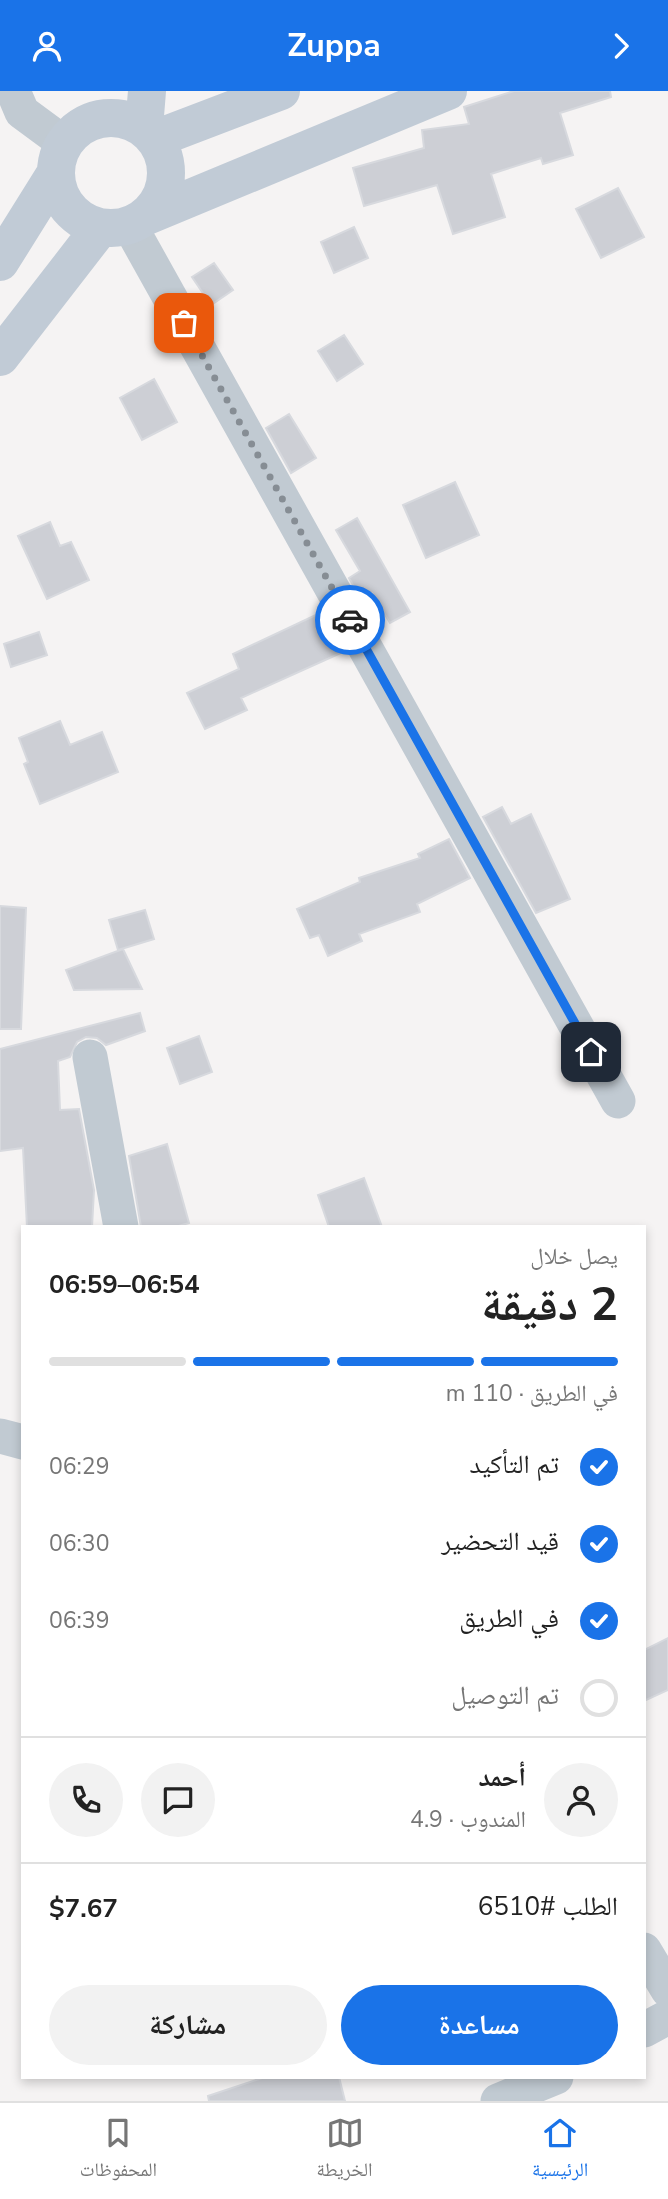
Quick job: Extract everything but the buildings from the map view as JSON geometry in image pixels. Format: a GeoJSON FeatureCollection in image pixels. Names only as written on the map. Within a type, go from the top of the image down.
{"type":"FeatureCollection","features":[{"type":"Feature","properties":{"kind":"main road"},"geometry":{"type":"LineString","coordinates":[[0,262],[65,149],[91,91]]}},
{"type":"Feature","properties":{"kind":"main road"},"geometry":{"type":"LineString","coordinates":[[147,91],[150,134]]}},
{"type":"Feature","properties":{"kind":"main road"},"geometry":{"type":"LineString","coordinates":[[150,134],[281,91]]}},
{"type":"Feature","properties":{"kind":"main road"},"geometry":{"type":"LineString","coordinates":[[0,357],[126,224],[159,203],[167,171],[164,154],[150,134],[128,120],[110,117],[92,121],[65,149],[58,192],[68,208],[82,221],[126,224],[448,91]]}},
{"type":"Feature","properties":{"kind":"street"},"geometry":{"type":"LineString","coordinates":[[13,91],[22,112],[65,149]]}},
{"type":"Feature","properties":{"kind":"street"},"geometry":{"type":"LineString","coordinates":[[126,224],[618,1101]]}},
{"type":"Feature","properties":{"kind":"street"},"geometry":{"type":"LineString","coordinates":[[90,1057],[121,1225]]}},
{"type":"Feature","properties":{"kind":"street"},"geometry":{"type":"LineString","coordinates":[[0,1436],[21,1441]]}},
{"type":"Feature","properties":{"kind":"street"},"geometry":{"type":"LineString","coordinates":[[646,1953],[668,1990]]}},
{"type":"Feature","properties":{"kind":"street"},"geometry":{"type":"LineString","coordinates":[[646,2029],[668,2017]]}},
{"type":"Feature","properties":{"kind":"street"},"geometry":{"type":"LineString","coordinates":[[498,2101],[551,2079]]}},
{"type":"Feature","properties":{"kind":"way so far"},"geometry":{"type":"LineString","coordinates":[[184,323],[350,620]]}},
{"type":"Feature","properties":{"kind":"route"},"geometry":{"type":"LineString","coordinates":[[350,620],[591,1052]]}}]}
